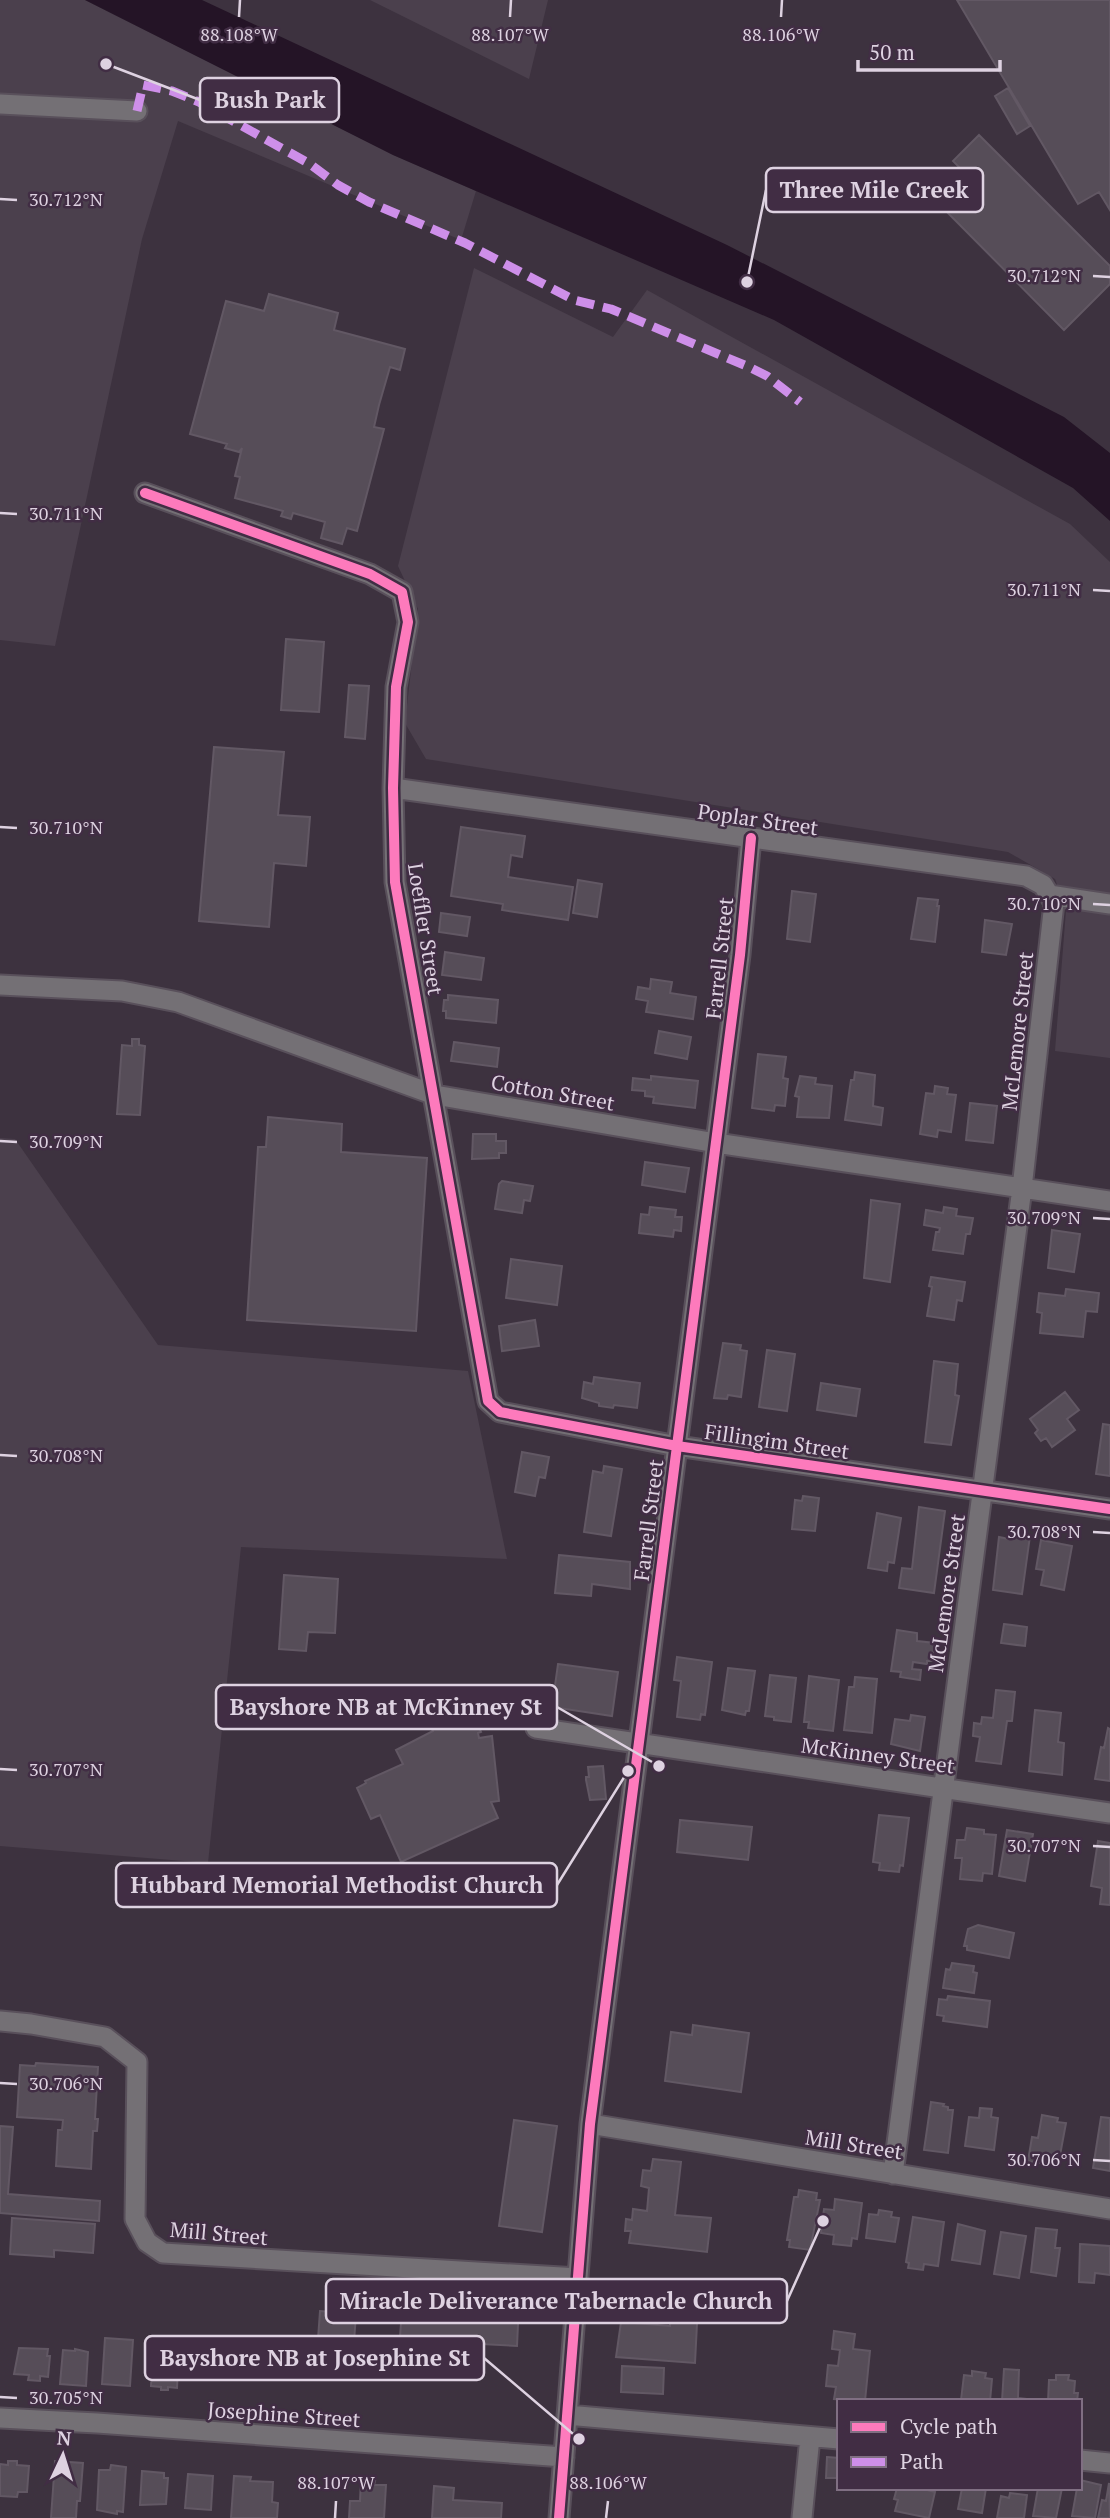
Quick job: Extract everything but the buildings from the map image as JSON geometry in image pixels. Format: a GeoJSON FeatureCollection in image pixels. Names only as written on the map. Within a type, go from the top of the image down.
{"type":"FeatureCollection","features":[{"type":"Feature","properties":{"kind":"street"},"geometry":{"type":"LineString","coordinates":[[0,104],[137,111]]}},
{"type":"Feature","properties":{"kind":"street","name":"Loeffler Street"},"geometry":{"type":"LineString","coordinates":[[145,493],[370,574],[402,592],[408,622],[396,687],[393,788],[395,882],[473,1316]]}},
{"type":"Feature","properties":{"kind":"street","name":"Poplar Street"},"geometry":{"type":"LineString","coordinates":[[393,788],[1026,876],[1043,885],[1049,894],[1110,904]]}},
{"type":"Feature","properties":{"kind":"street","name":"Farrell Street"},"geometry":{"type":"LineString","coordinates":[[559,2518],[590,2124],[740,956],[751,838]]}},
{"type":"Feature","properties":{"kind":"street","name":"McLemore Street"},"geometry":{"type":"LineString","coordinates":[[892,2174],[1022,1188],[1054,903],[1049,894]]}},
{"type":"Feature","properties":{"kind":"street","name":"Cotton Street"},"geometry":{"type":"LineString","coordinates":[[0,985],[122,991],[178,1002],[435,1095],[716,1143],[1110,1202]]}},
{"type":"Feature","properties":{"kind":"street","name":"Fillingim Street"},"geometry":{"type":"LineString","coordinates":[[473,1316],[488,1401],[500,1412],[677,1446],[1110,1509]]}},
{"type":"Feature","properties":{"kind":"street","name":"McKinney Street"},"geometry":{"type":"LineString","coordinates":[[536,1728],[1110,1812]]}},
{"type":"Feature","properties":{"kind":"street","name":"Mill Street"},"geometry":{"type":"LineString","coordinates":[[0,2021],[105,2037],[137,2062],[135,2219],[147,2242],[163,2253],[578,2278]]}},
{"type":"Feature","properties":{"kind":"street","name":"Mill Street"},"geometry":{"type":"LineString","coordinates":[[590,2124],[1110,2209]]}},
{"type":"Feature","properties":{"kind":"street"},"geometry":{"type":"LineString","coordinates":[[567,2416],[837,2439]]}},
{"type":"Feature","properties":{"kind":"street","name":"Josephine Street"},"geometry":{"type":"LineString","coordinates":[[0,2418],[564,2457]]}},
{"type":"Feature","properties":{"kind":"street"},"geometry":{"type":"LineString","coordinates":[[802,2518],[810,2437]]}},
{"type":"Feature","properties":{"kind":"street"},"geometry":{"type":"LineString","coordinates":[[1082,2460],[1110,2463]]}},
{"type":"Feature","properties":{"kind":"shaded area"},"geometry":{"type":"Polygon","coordinates":[[[0,0],[85,0],[393,155],[476,191],[461,240],[178,121],[142,239],[55,646],[0,640],[0,0]]]}},
{"type":"Feature","properties":{"kind":"shaded area"},"geometry":{"type":"Polygon","coordinates":[[[85,0],[202,0],[727,245],[1064,417],[1110,453],[1110,521],[1073,488],[774,320],[393,155],[85,0]]]}},
{"type":"Feature","properties":{"kind":"shaded area"},"geometry":{"type":"Polygon","coordinates":[[[370,0],[548,0],[529,79],[370,0]]]}},
{"type":"Feature","properties":{"kind":"shaded area"},"geometry":{"type":"Polygon","coordinates":[[[474,268],[613,337],[647,290],[1070,524],[1110,562],[1110,1058],[1055,1051],[1066,910],[1055,879],[1008,852],[426,759],[405,723],[418,609],[398,566],[474,268]]]}},
{"type":"Feature","properties":{"kind":"shaded area"},"geometry":{"type":"Polygon","coordinates":[[[0,1138],[15,1139],[158,1345],[468,1371],[507,1559],[241,1547],[208,1863],[0,1846],[0,1138]]]}},
{"type":"Feature","properties":{"kind":"marked path"},"geometry":{"type":"LineString","coordinates":[[137,111],[143,85],[172,91],[199,102],[310,164],[338,185],[369,202],[465,243],[574,300],[611,309],[749,367],[767,376],[800,402]]}},
{"type":"Feature","properties":{"kind":"cycle path"},"geometry":{"type":"LineString","coordinates":[[145,493],[370,574],[402,592],[408,622],[396,687],[393,788],[395,882],[488,1401],[500,1412],[677,1446],[1110,1509]]}},
{"type":"Feature","properties":{"kind":"cycle path"},"geometry":{"type":"LineString","coordinates":[[559,2518],[590,2124],[740,955],[751,838]]}},
{"type":"Feature","properties":{"kind":"place","name":"Bush Park"},"geometry":{"type":"Point","coordinates":[106,64]}},
{"type":"Feature","properties":{"kind":"place","name":"Three Mile Creek"},"geometry":{"type":"Point","coordinates":[747,282]}},
{"type":"Feature","properties":{"kind":"place","name":"Bayshore NB at McKinney St"},"geometry":{"type":"Point","coordinates":[659,1766]}},
{"type":"Feature","properties":{"kind":"place","name":"Hubbard Memorial Methodist Church"},"geometry":{"type":"Point","coordinates":[628,1771]}},
{"type":"Feature","properties":{"kind":"place","name":"Miracle Deliverance Tabernacle Church"},"geometry":{"type":"Point","coordinates":[823,2221]}},
{"type":"Feature","properties":{"kind":"place","name":"Bayshore NB at Josephine St"},"geometry":{"type":"Point","coordinates":[579,2439]}}]}
